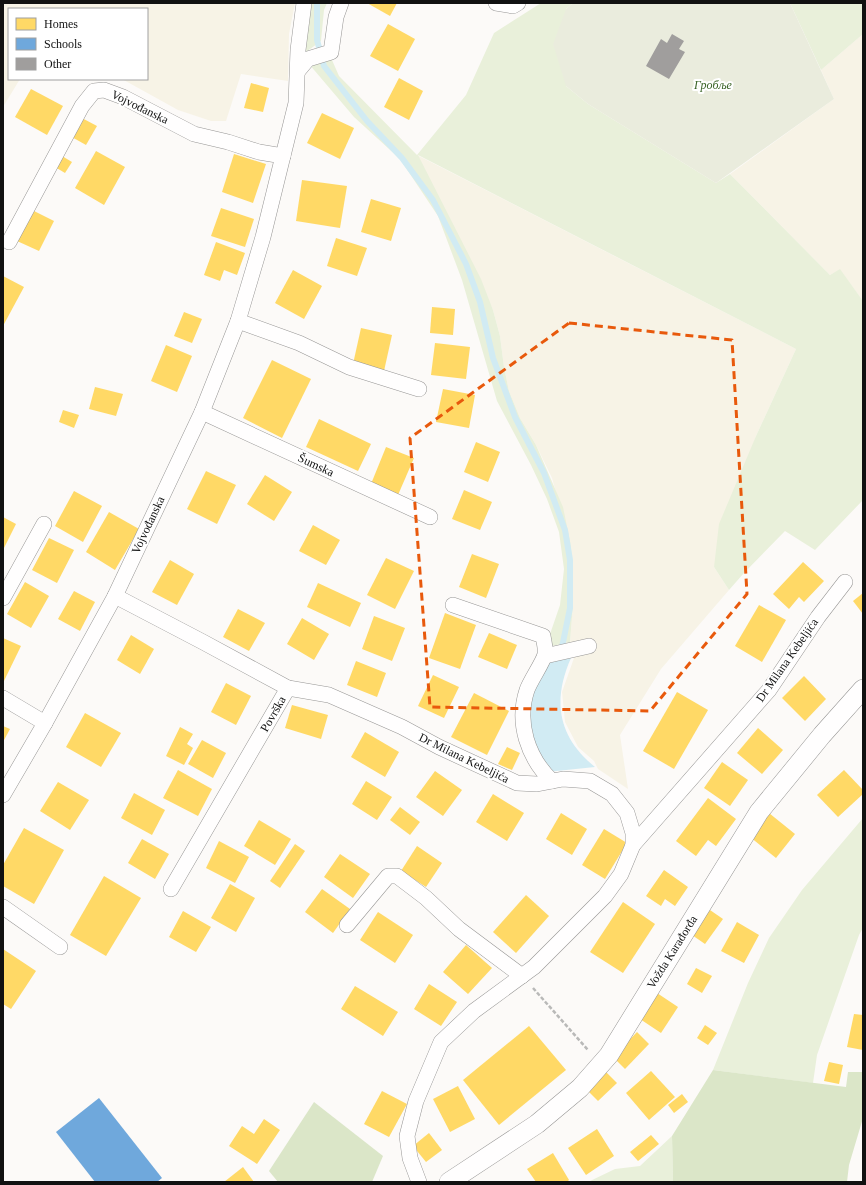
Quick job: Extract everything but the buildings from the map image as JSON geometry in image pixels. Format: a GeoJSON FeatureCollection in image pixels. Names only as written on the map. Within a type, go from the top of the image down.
{"type":"FeatureCollection","features":[{"type":"Feature","properties":{"kind":"street","name":"Vojvođanska"},"geometry":{"type":"LineString","coordinates":[[3,795],[45,723],[115,596],[202,412],[238,321],[263,236],[296,103],[298,50],[304,3]]}},
{"type":"Feature","properties":{"kind":"street"},"geometry":{"type":"LineString","coordinates":[[298,72],[308,59],[331,52],[336,17],[341,3]]}},
{"type":"Feature","properties":{"kind":"street"},"geometry":{"type":"LineString","coordinates":[[496,3],[513,6],[518,3]]}},
{"type":"Feature","properties":{"kind":"street","name":"Vojvođanska"},"geometry":{"type":"LineString","coordinates":[[9,242],[82,106],[94,91],[104,90],[124,97],[194,134],[228,142],[259,152],[283,156]]}},
{"type":"Feature","properties":{"kind":"street"},"geometry":{"type":"LineString","coordinates":[[238,321],[299,343],[349,367],[418,389]]}},
{"type":"Feature","properties":{"kind":"street","name":"Šumska"},"geometry":{"type":"LineString","coordinates":[[202,412],[430,517]]}},
{"type":"Feature","properties":{"kind":"street"},"geometry":{"type":"LineString","coordinates":[[3,598],[44,524]]}},
{"type":"Feature","properties":{"kind":"street","name":"Dr Milana Kebeljića"},"geometry":{"type":"LineString","coordinates":[[419,1182],[410,1158],[407,1136],[416,1101],[441,1042],[474,1011],[534,967],[605,896],[621,874],[633,845],[769,690],[818,616],[845,582]]}},
{"type":"Feature","properties":{"kind":"street","name":"Površka"},"geometry":{"type":"LineString","coordinates":[[115,596],[288,688],[171,889]]}},
{"type":"Feature","properties":{"kind":"street"},"geometry":{"type":"LineString","coordinates":[[453,605],[544,636],[546,656],[532,678],[527,691],[523,711],[523,722],[526,742],[542,771],[552,781]]}},
{"type":"Feature","properties":{"kind":"street"},"geometry":{"type":"LineString","coordinates":[[546,656],[589,646]]}},
{"type":"Feature","properties":{"kind":"street","name":"Dr Milana Kebeljića"},"geometry":{"type":"LineString","coordinates":[[288,688],[329,695],[402,727],[439,747],[517,783],[537,784],[562,778],[590,781],[612,794],[627,813],[633,833],[633,845]]}},
{"type":"Feature","properties":{"kind":"street","name":"Vožda Karađorđa"},"geometry":{"type":"LineString","coordinates":[[449,1182],[537,1124],[580,1088],[609,1055],[759,812],[822,735],[863,689]]}},
{"type":"Feature","properties":{"kind":"street"},"geometry":{"type":"LineString","coordinates":[[3,698],[45,723]]}},
{"type":"Feature","properties":{"kind":"street"},"geometry":{"type":"LineString","coordinates":[[347,925],[388,876],[397,876],[426,898],[459,929],[522,976]]}},
{"type":"Feature","properties":{"kind":"street"},"geometry":{"type":"LineString","coordinates":[[3,907],[60,947]]}},
{"type":"Feature","properties":{"kind":"path"},"geometry":{"type":"LineString","coordinates":[[522,976],[600,1064]]}},
{"type":"Feature","properties":{"kind":"highlighted area"},"geometry":{"type":"Polygon","coordinates":[[[569,323],[732,340],[747,594],[650,711],[430,707],[410,438],[569,323]]]}},
{"type":"Feature","properties":{"kind":"shaded area"},"geometry":{"type":"Polygon","coordinates":[[[3,3],[295,3],[289,34],[288,81],[241,74],[226,121],[211,121],[178,110],[124,80],[148,80],[148,8],[8,8],[8,80],[19,80],[3,107],[3,3]]]}},
{"type":"Feature","properties":{"kind":"shaded area"},"geometry":{"type":"Polygon","coordinates":[[[863,34],[863,301],[840,270],[830,275],[730,174],[834,99],[821,70],[863,34]]]}},
{"type":"Feature","properties":{"kind":"shaded area"},"geometry":{"type":"Polygon","coordinates":[[[417,155],[796,349],[756,436],[714,567],[729,590],[661,669],[620,735],[628,789],[598,769],[594,761],[578,747],[565,722],[562,692],[574,658],[570,642],[573,605],[571,546],[552,478],[536,445],[520,418],[509,391],[500,336],[493,310],[417,155]]]}},
{"type":"Feature","properties":{"kind":"green space"},"geometry":{"type":"Polygon","coordinates":[[[310,3],[327,3],[324,10],[321,41],[306,52],[307,17],[310,3]]]}},
{"type":"Feature","properties":{"kind":"green space"},"geometry":{"type":"Polygon","coordinates":[[[541,3],[573,3],[566,9],[566,86],[588,104],[716,183],[730,174],[830,275],[840,269],[863,301],[863,500],[815,550],[785,531],[729,590],[714,567],[719,524],[756,436],[796,349],[418,155],[481,279],[493,310],[500,336],[509,391],[520,418],[536,445],[563,507],[571,546],[573,575],[573,605],[570,642],[548,647],[549,637],[560,605],[564,569],[559,532],[547,499],[531,465],[497,401],[462,280],[438,216],[400,159],[354,117],[309,64],[332,60],[339,76],[417,155],[466,95],[494,33],[541,3]]]}},
{"type":"Feature","properties":{"kind":"green space","name":"Гробље"},"geometry":{"type":"Polygon","coordinates":[[[573,3],[790,3],[834,99],[716,183],[588,104],[566,86],[553,44],[566,9],[573,3]]]}},
{"type":"Feature","properties":{"kind":"green space"},"geometry":{"type":"Polygon","coordinates":[[[790,3],[863,3],[863,34],[821,70],[790,3]]]}},
{"type":"Feature","properties":{"kind":"green space"},"geometry":{"type":"Polygon","coordinates":[[[863,818],[863,928],[859,935],[817,1055],[813,1083],[713,1070],[748,983],[769,938],[802,890],[863,818]]]}},
{"type":"Feature","properties":{"kind":"green space"},"geometry":{"type":"Polygon","coordinates":[[[713,1070],[846,1087],[848,1072],[863,1072],[863,1118],[849,1165],[847,1182],[673,1182],[672,1136],[713,1070]]]}},
{"type":"Feature","properties":{"kind":"green space"},"geometry":{"type":"Polygon","coordinates":[[[314,1102],[383,1156],[372,1182],[278,1182],[269,1171],[314,1102]]]}},
{"type":"Feature","properties":{"kind":"green space"},"geometry":{"type":"Polygon","coordinates":[[[672,1136],[673,1182],[588,1182],[615,1169],[640,1166],[672,1136]]]}},
{"type":"Feature","properties":{"kind":"water"},"geometry":{"type":"Polygon","coordinates":[[[571,658],[565,674],[562,689],[560,703],[562,717],[566,731],[573,743],[595,767],[547,772],[534,747],[529,722],[530,705],[537,682],[549,662],[571,658]]]}},
{"type":"Feature","properties":{"kind":"waterway"},"geometry":{"type":"LineString","coordinates":[[317,3],[317,40],[324,66],[367,121],[402,158],[433,200],[466,264],[480,302],[493,358],[515,417],[544,473],[565,530],[570,560],[570,608],[561,652]]}}]}
